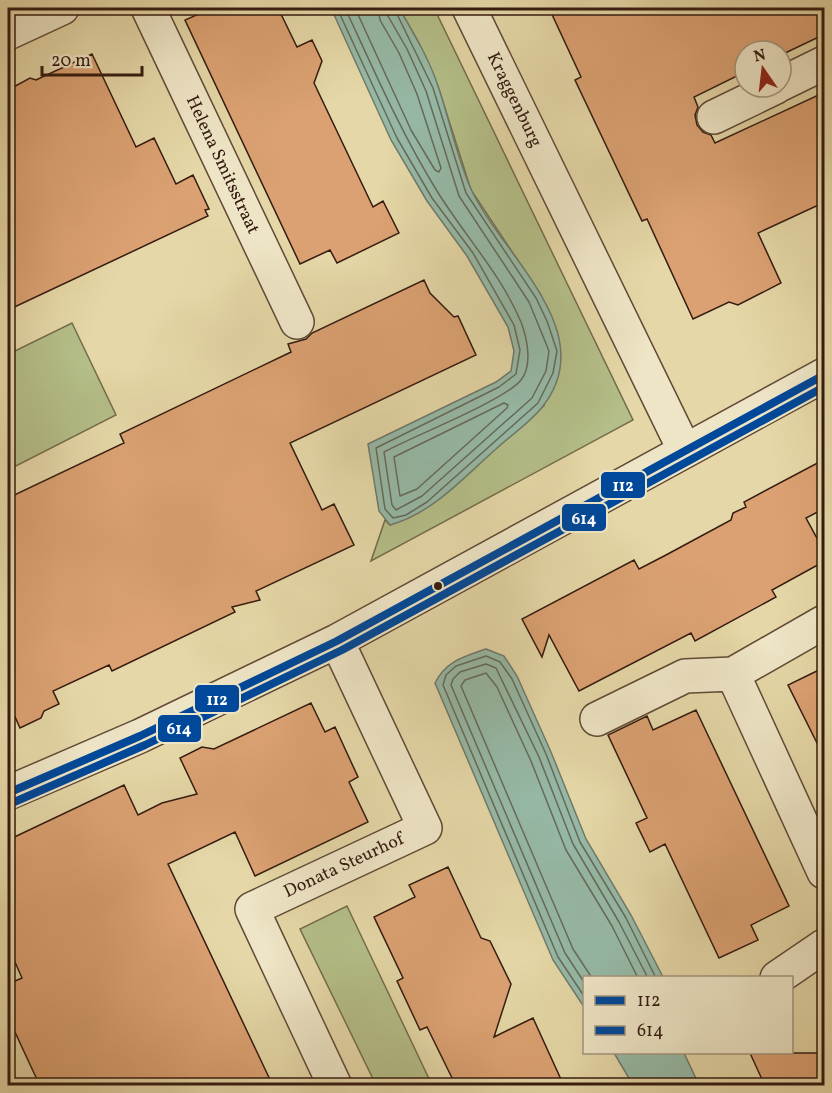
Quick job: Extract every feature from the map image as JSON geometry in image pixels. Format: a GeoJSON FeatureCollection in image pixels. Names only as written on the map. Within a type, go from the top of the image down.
{"type":"FeatureCollection","features":[{"type":"Feature","properties":{"kind":"street"},"geometry":{"type":"LineString","coordinates":[[8,33],[62,8]]}},
{"type":"Feature","properties":{"kind":"street","name":"Helena Smitsstraat"},"geometry":{"type":"LineString","coordinates":[[148,8],[297,322]]}},
{"type":"Feature","properties":{"kind":"street","name":"Kraggenburg"},"geometry":{"type":"LineString","coordinates":[[469,8],[685,451]]}},
{"type":"Feature","properties":{"kind":"street"},"geometry":{"type":"LineString","coordinates":[[793,78],[825,63]]}},
{"type":"Feature","properties":{"kind":"street"},"geometry":{"type":"LineString","coordinates":[[714,117],[751,99]]}},
{"type":"Feature","properties":{"kind":"street"},"geometry":{"type":"LineString","coordinates":[[8,793],[140,736],[337,641],[825,375]]}},
{"type":"Feature","properties":{"kind":"street"},"geometry":{"type":"LineString","coordinates":[[597,720],[685,676],[733,674],[825,622]]}},
{"type":"Feature","properties":{"kind":"street","name":"Donata Steurhof"},"geometry":{"type":"LineString","coordinates":[[335,1086],[252,909],[425,828],[337,641]]}},
{"type":"Feature","properties":{"kind":"street"},"geometry":{"type":"LineString","coordinates":[[733,674],[825,872]]}},
{"type":"Feature","properties":{"kind":"street"},"geometry":{"type":"LineString","coordinates":[[780,976],[825,946]]}},
{"type":"Feature","properties":{"kind":"green space"},"geometry":{"type":"Polygon","coordinates":[[[399,8],[434,8],[633,420],[371,561],[385,520],[390,525],[544,406],[541,295],[471,190],[438,86],[419,43],[399,8]]]}},
{"type":"Feature","properties":{"kind":"green space"},"geometry":{"type":"Polygon","coordinates":[[[72,323],[116,415],[8,470],[8,336],[15,351],[72,323]]]}},
{"type":"Feature","properties":{"kind":"green space"},"geometry":{"type":"Polygon","coordinates":[[[347,906],[432,1085],[376,1085],[300,929],[347,906]]]}},
{"type":"Feature","properties":{"kind":"water"},"geometry":{"type":"Polygon","coordinates":[[[331,8],[399,8],[435,78],[471,189],[485,214],[540,293],[554,321],[561,349],[558,378],[543,406],[533,418],[434,503],[390,525],[379,511],[368,444],[496,382],[511,371],[514,351],[508,327],[467,256],[427,201],[391,140],[331,8]]]}},
{"type":"Feature","properties":{"kind":"water"},"geometry":{"type":"Polygon","coordinates":[[[486,649],[504,656],[517,676],[586,839],[631,915],[662,976],[583,976],[583,1005],[553,960],[435,683],[444,670],[463,657],[486,649]]]}},
{"type":"Feature","properties":{"kind":"water"},"geometry":{"type":"Polygon","coordinates":[[[615,1054],[684,1054],[699,1085],[633,1085],[615,1054]]]}},
{"type":"Feature","properties":{"kind":"building"},"geometry":{"type":"Polygon","coordinates":[[[212,8],[278,8],[297,47],[312,40],[322,61],[314,83],[373,207],[383,201],[399,233],[337,263],[330,250],[300,264],[185,20],[212,8]]]}},
{"type":"Feature","properties":{"kind":"building"},"geometry":{"type":"Polygon","coordinates":[[[549,8],[825,8],[825,34],[793,49],[793,39],[733,39],[733,78],[694,97],[698,107],[695,115],[697,125],[703,132],[711,135],[715,143],[825,92],[825,202],[758,233],[781,283],[738,305],[729,302],[693,319],[647,219],[642,221],[575,80],[581,77],[549,8]]]}},
{"type":"Feature","properties":{"kind":"building"},"geometry":{"type":"Polygon","coordinates":[[[92,54],[136,147],[154,138],[176,184],[193,175],[209,209],[205,210],[208,216],[8,310],[8,90],[30,78],[36,80],[92,54]]]}},
{"type":"Feature","properties":{"kind":"building"},"geometry":{"type":"Polygon","coordinates":[[[424,280],[430,293],[454,317],[458,316],[476,355],[290,443],[322,510],[334,504],[354,545],[256,591],[260,600],[232,607],[235,612],[112,671],[109,665],[53,691],[59,704],[44,711],[41,718],[20,728],[8,701],[8,498],[124,443],[120,434],[291,352],[288,344],[306,339],[312,333],[424,280]]]}},
{"type":"Feature","properties":{"kind":"building"},"geometry":{"type":"Polygon","coordinates":[[[825,459],[825,508],[806,518],[825,553],[825,561],[772,590],[776,597],[695,641],[691,633],[579,691],[549,635],[542,657],[522,619],[634,560],[639,569],[666,555],[731,520],[733,513],[746,507],[744,502],[825,459]]]}},
{"type":"Feature","properties":{"kind":"building"},"geometry":{"type":"Polygon","coordinates":[[[825,667],[825,759],[788,685],[825,667]]]}},
{"type":"Feature","properties":{"kind":"building"},"geometry":{"type":"Polygon","coordinates":[[[311,703],[325,732],[335,727],[358,777],[349,782],[368,822],[255,876],[235,832],[168,864],[273,1086],[40,1086],[8,1017],[8,984],[22,978],[8,946],[8,840],[124,785],[138,815],[162,803],[197,794],[180,758],[202,747],[214,749],[311,703]]]}},
{"type":"Feature","properties":{"kind":"building"},"geometry":{"type":"Polygon","coordinates":[[[696,710],[789,906],[751,925],[758,940],[719,958],[665,844],[650,852],[636,823],[647,818],[608,735],[647,716],[653,730],[696,710]]]}},
{"type":"Feature","properties":{"kind":"building"},"geometry":{"type":"Polygon","coordinates":[[[448,867],[481,938],[490,941],[511,984],[494,1037],[533,1018],[564,1086],[456,1086],[427,1027],[420,1030],[397,981],[403,978],[374,917],[415,897],[409,885],[448,867]]]}},
{"type":"Feature","properties":{"kind":"building"},"geometry":{"type":"Polygon","coordinates":[[[825,1053],[825,1086],[765,1086],[750,1054],[825,1053]]]}},
{"type":"Feature","properties":{"kind":"transit line","name":"112"},"geometry":{"type":"LineString","coordinates":[[8,793],[140,736],[337,641],[824,375]]}},
{"type":"Feature","properties":{"kind":"transit line","name":"614"},"geometry":{"type":"LineString","coordinates":[[12,803],[145,745],[342,650],[824,387]]}}]}
